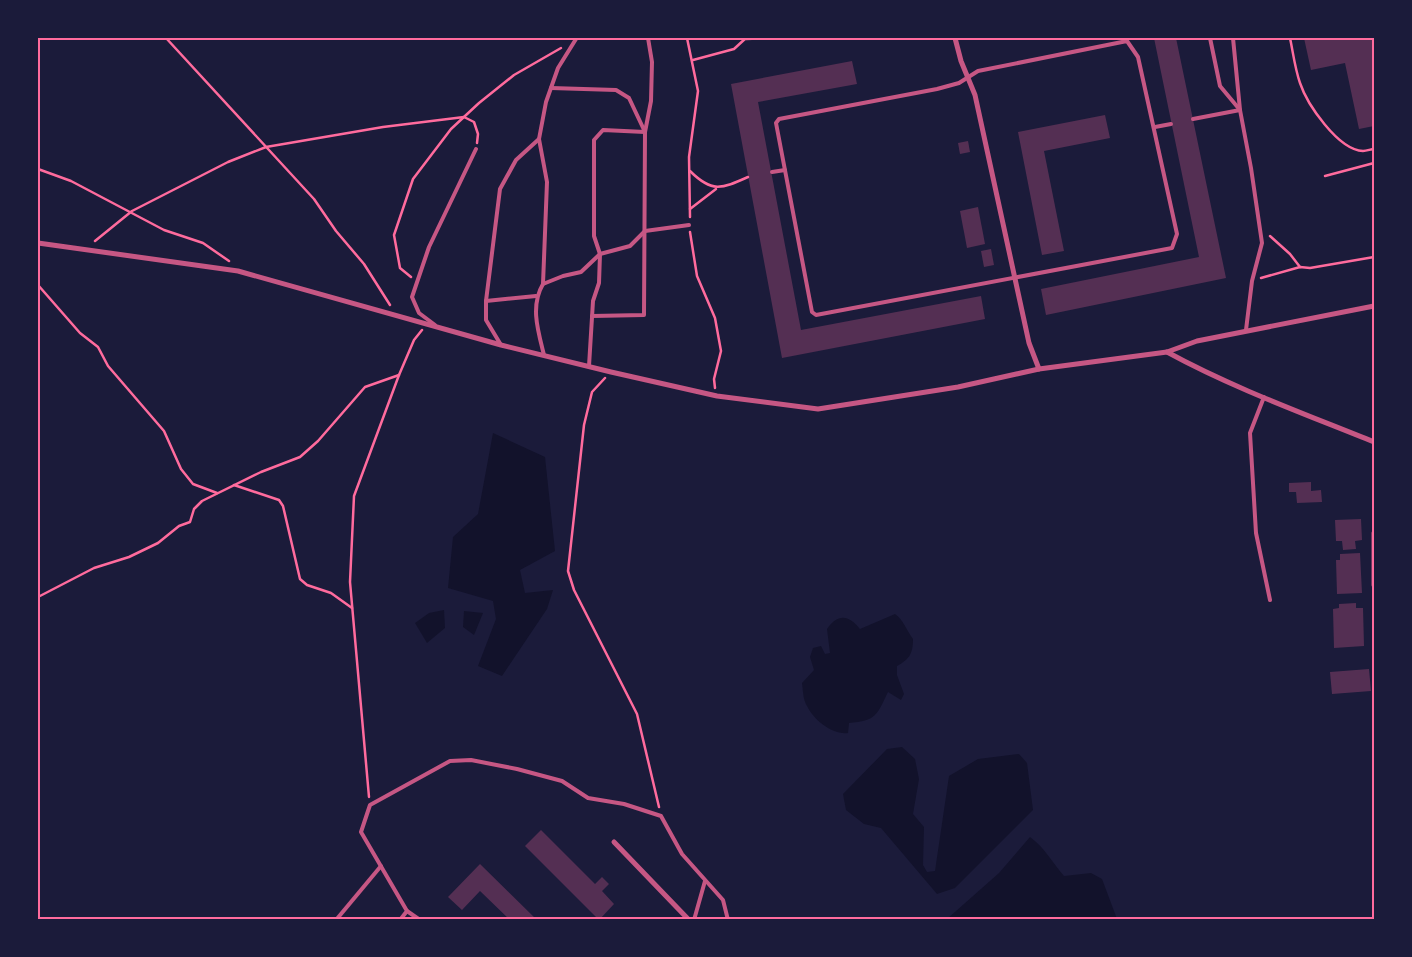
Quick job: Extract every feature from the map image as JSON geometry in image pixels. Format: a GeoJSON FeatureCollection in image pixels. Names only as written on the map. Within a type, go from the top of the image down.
{"type":"FeatureCollection","features":[{"type":"Feature","properties":{"kind":"street"},"geometry":{"type":"LineString","coordinates":[[955,38],[961,61],[975,95],[1029,343],[1039,369]]}},
{"type":"Feature","properties":{"kind":"street"},"geometry":{"type":"LineString","coordinates":[[38,243],[238,271],[501,345],[611,372],[717,396],[818,409],[958,387],[1039,369],[1167,352],[1197,340],[1374,306]]}},
{"type":"Feature","properties":{"kind":"street"},"geometry":{"type":"LineString","coordinates":[[1167,352],[1196,368],[1374,442]]}},
{"type":"Feature","properties":{"kind":"street"},"geometry":{"type":"LineString","coordinates":[[1374,533],[1374,585]]}},
{"type":"Feature","properties":{"kind":"street"},"geometry":{"type":"LineString","coordinates":[[614,842],[688,920]]}},
{"type":"Feature","properties":{"kind":"lane"},"geometry":{"type":"LineString","coordinates":[[544,355],[537,328],[536,296],[543,284],[547,182],[538,139],[558,68],[576,38]]}},
{"type":"Feature","properties":{"kind":"lane"},"geometry":{"type":"LineString","coordinates":[[592,316],[644,315],[646,132],[651,101],[652,62],[648,38]]}},
{"type":"Feature","properties":{"kind":"lane"},"geometry":{"type":"LineString","coordinates":[[1210,38],[1220,86],[1240,110]]}},
{"type":"Feature","properties":{"kind":"lane"},"geometry":{"type":"LineString","coordinates":[[1233,38],[1240,110],[1262,243],[1252,281],[1246,330]]}},
{"type":"Feature","properties":{"kind":"lane"},"geometry":{"type":"LineString","coordinates":[[1127,41],[1138,57],[1155,127],[1177,234],[1172,248],[816,315],[812,312],[776,123],[779,119],[936,89],[959,83],[978,71],[1127,41]]}},
{"type":"Feature","properties":{"kind":"lane"},"geometry":{"type":"LineString","coordinates":[[551,88],[616,90],[629,98],[646,132]]}},
{"type":"Feature","properties":{"kind":"lane"},"geometry":{"type":"LineString","coordinates":[[1193,120],[1240,110]]}},
{"type":"Feature","properties":{"kind":"lane"},"geometry":{"type":"LineString","coordinates":[[1155,127],[1172,124]]}},
{"type":"Feature","properties":{"kind":"lane"},"geometry":{"type":"LineString","coordinates":[[589,366],[593,301],[598,283],[600,254],[594,236],[594,140],[603,130],[646,132]]}},
{"type":"Feature","properties":{"kind":"lane"},"geometry":{"type":"LineString","coordinates":[[501,345],[486,320],[486,300],[500,189],[516,160],[538,139]]}},
{"type":"Feature","properties":{"kind":"lane"},"geometry":{"type":"LineString","coordinates":[[435,325],[418,314],[412,297],[429,247],[476,149]]}},
{"type":"Feature","properties":{"kind":"lane"},"geometry":{"type":"LineString","coordinates":[[772,172],[785,170]]}},
{"type":"Feature","properties":{"kind":"lane"},"geometry":{"type":"LineString","coordinates":[[543,284],[563,276],[581,272],[600,254],[630,246],[644,231],[689,225]]}},
{"type":"Feature","properties":{"kind":"lane"},"geometry":{"type":"LineString","coordinates":[[486,300],[536,296]]}},
{"type":"Feature","properties":{"kind":"lane"},"geometry":{"type":"LineString","coordinates":[[1264,397],[1250,433],[1256,533],[1270,600]]}},
{"type":"Feature","properties":{"kind":"lane"},"geometry":{"type":"LineString","coordinates":[[420,920],[407,911],[361,832],[370,804],[450,761],[471,760],[517,769],[562,782],[588,798],[624,804],[661,816],[682,854],[723,900],[728,920]]}},
{"type":"Feature","properties":{"kind":"lane"},"geometry":{"type":"LineString","coordinates":[[336,920],[381,866]]}},
{"type":"Feature","properties":{"kind":"lane"},"geometry":{"type":"LineString","coordinates":[[694,920],[705,881]]}},
{"type":"Feature","properties":{"kind":"lane"},"geometry":{"type":"LineString","coordinates":[[400,920],[407,911]]}},
{"type":"Feature","properties":{"kind":"path"},"geometry":{"type":"LineString","coordinates":[[166,38],[314,199],[336,231],[364,264],[396,314]]}},
{"type":"Feature","properties":{"kind":"path"},"geometry":{"type":"LineString","coordinates":[[417,282],[400,268],[394,235],[413,179],[451,129],[464,117],[514,75],[576,38]]}},
{"type":"Feature","properties":{"kind":"path"},"geometry":{"type":"LineString","coordinates":[[687,38],[698,91],[689,157],[689,225],[697,276],[715,318],[720,351],[714,380],[717,396]]}},
{"type":"Feature","properties":{"kind":"path"},"geometry":{"type":"LineString","coordinates":[[693,60],[734,49],[746,38],[768,38]]}},
{"type":"Feature","properties":{"kind":"path"},"geometry":{"type":"LineString","coordinates":[[1290,38],[1299,82],[1310,104],[1340,140],[1354,148],[1363,150],[1374,148]]}},
{"type":"Feature","properties":{"kind":"path"},"geometry":{"type":"LineString","coordinates":[[84,250],[132,211],[228,162],[266,147],[383,127],[464,117],[474,122],[478,134],[476,149]]}},
{"type":"Feature","properties":{"kind":"path"},"geometry":{"type":"LineString","coordinates":[[1324,176],[1374,164]]}},
{"type":"Feature","properties":{"kind":"path"},"geometry":{"type":"LineString","coordinates":[[38,169],[71,181],[132,211],[164,230],[203,243],[230,261],[238,271]]}},
{"type":"Feature","properties":{"kind":"path"},"geometry":{"type":"LineString","coordinates":[[689,170],[704,184],[716,188]]}},
{"type":"Feature","properties":{"kind":"path"},"geometry":{"type":"LineString","coordinates":[[690,210],[716,188],[748,177]]}},
{"type":"Feature","properties":{"kind":"path"},"geometry":{"type":"LineString","coordinates":[[1260,229],[1290,254],[1300,268]]}},
{"type":"Feature","properties":{"kind":"path"},"geometry":{"type":"LineString","coordinates":[[1252,281],[1300,268],[1374,257]]}},
{"type":"Feature","properties":{"kind":"path"},"geometry":{"type":"LineString","coordinates":[[38,285],[80,333],[98,347],[108,366],[164,430],[181,469],[193,484],[218,493]]}},
{"type":"Feature","properties":{"kind":"path"},"geometry":{"type":"LineString","coordinates":[[370,804],[350,582],[354,496],[414,340],[422,331],[435,325]]}},
{"type":"Feature","properties":{"kind":"path"},"geometry":{"type":"LineString","coordinates":[[611,372],[592,392],[584,425],[568,570],[574,590],[637,714],[661,816]]}},
{"type":"Feature","properties":{"kind":"path"},"geometry":{"type":"LineString","coordinates":[[38,597],[94,568],[129,557],[158,543],[179,526],[190,522],[194,509],[202,501],[261,472],[300,457],[318,441],[365,387],[399,375]]}},
{"type":"Feature","properties":{"kind":"path"},"geometry":{"type":"LineString","coordinates":[[234,485],[279,500],[283,506],[300,579],[307,585],[331,593],[352,608]]}},
{"type":"Feature","properties":{"kind":"shaded area"},"geometry":{"type":"Polygon","coordinates":[[[493,433],[545,457],[555,551],[520,570],[525,593],[553,590],[547,609],[502,676],[478,666],[496,619],[493,601],[448,588],[453,537],[478,514],[493,433]]]}},
{"type":"Feature","properties":{"kind":"shaded area"},"geometry":{"type":"Polygon","coordinates":[[[444,610],[445,628],[427,643],[415,623],[429,613],[444,610]]]}},
{"type":"Feature","properties":{"kind":"shaded area"},"geometry":{"type":"Polygon","coordinates":[[[464,611],[483,613],[474,635],[463,627],[464,611]]]}},
{"type":"Feature","properties":{"kind":"shaded area"},"geometry":{"type":"Polygon","coordinates":[[[895,614],[903,622],[913,639],[910,655],[897,666],[897,675],[904,694],[901,700],[888,692],[874,715],[865,721],[849,723],[848,733],[836,732],[824,726],[810,711],[804,698],[802,683],[814,670],[810,657],[813,648],[821,646],[825,654],[830,653],[827,629],[839,618],[852,621],[860,629],[895,614]]]}},
{"type":"Feature","properties":{"kind":"shaded area"},"geometry":{"type":"Polygon","coordinates":[[[902,747],[915,759],[919,779],[913,814],[924,827],[923,865],[927,872],[935,871],[949,776],[978,759],[1019,754],[1027,763],[1033,810],[955,888],[937,894],[881,828],[864,824],[846,810],[843,794],[887,749],[902,747]]]}},
{"type":"Feature","properties":{"kind":"shaded area"},"geometry":{"type":"Polygon","coordinates":[[[1030,837],[1064,876],[1091,873],[1102,879],[1117,919],[947,919],[999,873],[1030,837]]]}},
{"type":"Feature","properties":{"kind":"building"},"geometry":{"type":"Polygon","coordinates":[[[1154,38],[1176,38],[1226,278],[1046,315],[1041,289],[1199,257],[1154,38]]]}},
{"type":"Feature","properties":{"kind":"building"},"geometry":{"type":"Polygon","coordinates":[[[1304,38],[1374,38],[1374,126],[1359,129],[1345,63],[1311,70],[1304,38]]]}},
{"type":"Feature","properties":{"kind":"building"},"geometry":{"type":"Polygon","coordinates":[[[852,61],[857,84],[758,102],[801,330],[981,296],[985,319],[782,358],[731,84],[852,61]]]}},
{"type":"Feature","properties":{"kind":"building"},"geometry":{"type":"Polygon","coordinates":[[[1105,115],[1110,138],[1044,151],[1064,251],[1042,255],[1018,132],[1105,115]]]}},
{"type":"Feature","properties":{"kind":"building"},"geometry":{"type":"Polygon","coordinates":[[[968,141],[970,152],[960,154],[958,143],[968,141]]]}},
{"type":"Feature","properties":{"kind":"building"},"geometry":{"type":"Polygon","coordinates":[[[978,207],[985,244],[967,248],[960,211],[978,207]]]}},
{"type":"Feature","properties":{"kind":"building"},"geometry":{"type":"Polygon","coordinates":[[[991,249],[994,265],[984,267],[981,251],[991,249]]]}},
{"type":"Feature","properties":{"kind":"building"},"geometry":{"type":"Polygon","coordinates":[[[1311,482],[1311,491],[1321,490],[1322,502],[1297,503],[1296,492],[1289,492],[1289,483],[1311,482]]]}},
{"type":"Feature","properties":{"kind":"building"},"geometry":{"type":"Polygon","coordinates":[[[1361,519],[1362,540],[1355,541],[1356,549],[1343,550],[1342,541],[1336,541],[1335,520],[1361,519]]]}},
{"type":"Feature","properties":{"kind":"building"},"geometry":{"type":"Polygon","coordinates":[[[1360,553],[1362,593],[1337,594],[1336,560],[1340,560],[1340,554],[1360,553]]]}},
{"type":"Feature","properties":{"kind":"building"},"geometry":{"type":"Polygon","coordinates":[[[1356,603],[1356,608],[1363,608],[1364,646],[1334,648],[1333,609],[1339,608],[1339,604],[1356,603]]]}},
{"type":"Feature","properties":{"kind":"building"},"geometry":{"type":"Polygon","coordinates":[[[1369,669],[1371,691],[1332,694],[1330,672],[1369,669]]]}},
{"type":"Feature","properties":{"kind":"building"},"geometry":{"type":"Polygon","coordinates":[[[541,830],[595,884],[602,877],[609,884],[602,891],[614,904],[599,920],[525,846],[541,830]]]}},
{"type":"Feature","properties":{"kind":"building"},"geometry":{"type":"Polygon","coordinates":[[[480,864],[537,920],[510,920],[480,891],[462,910],[448,897],[480,864]]]}}]}
